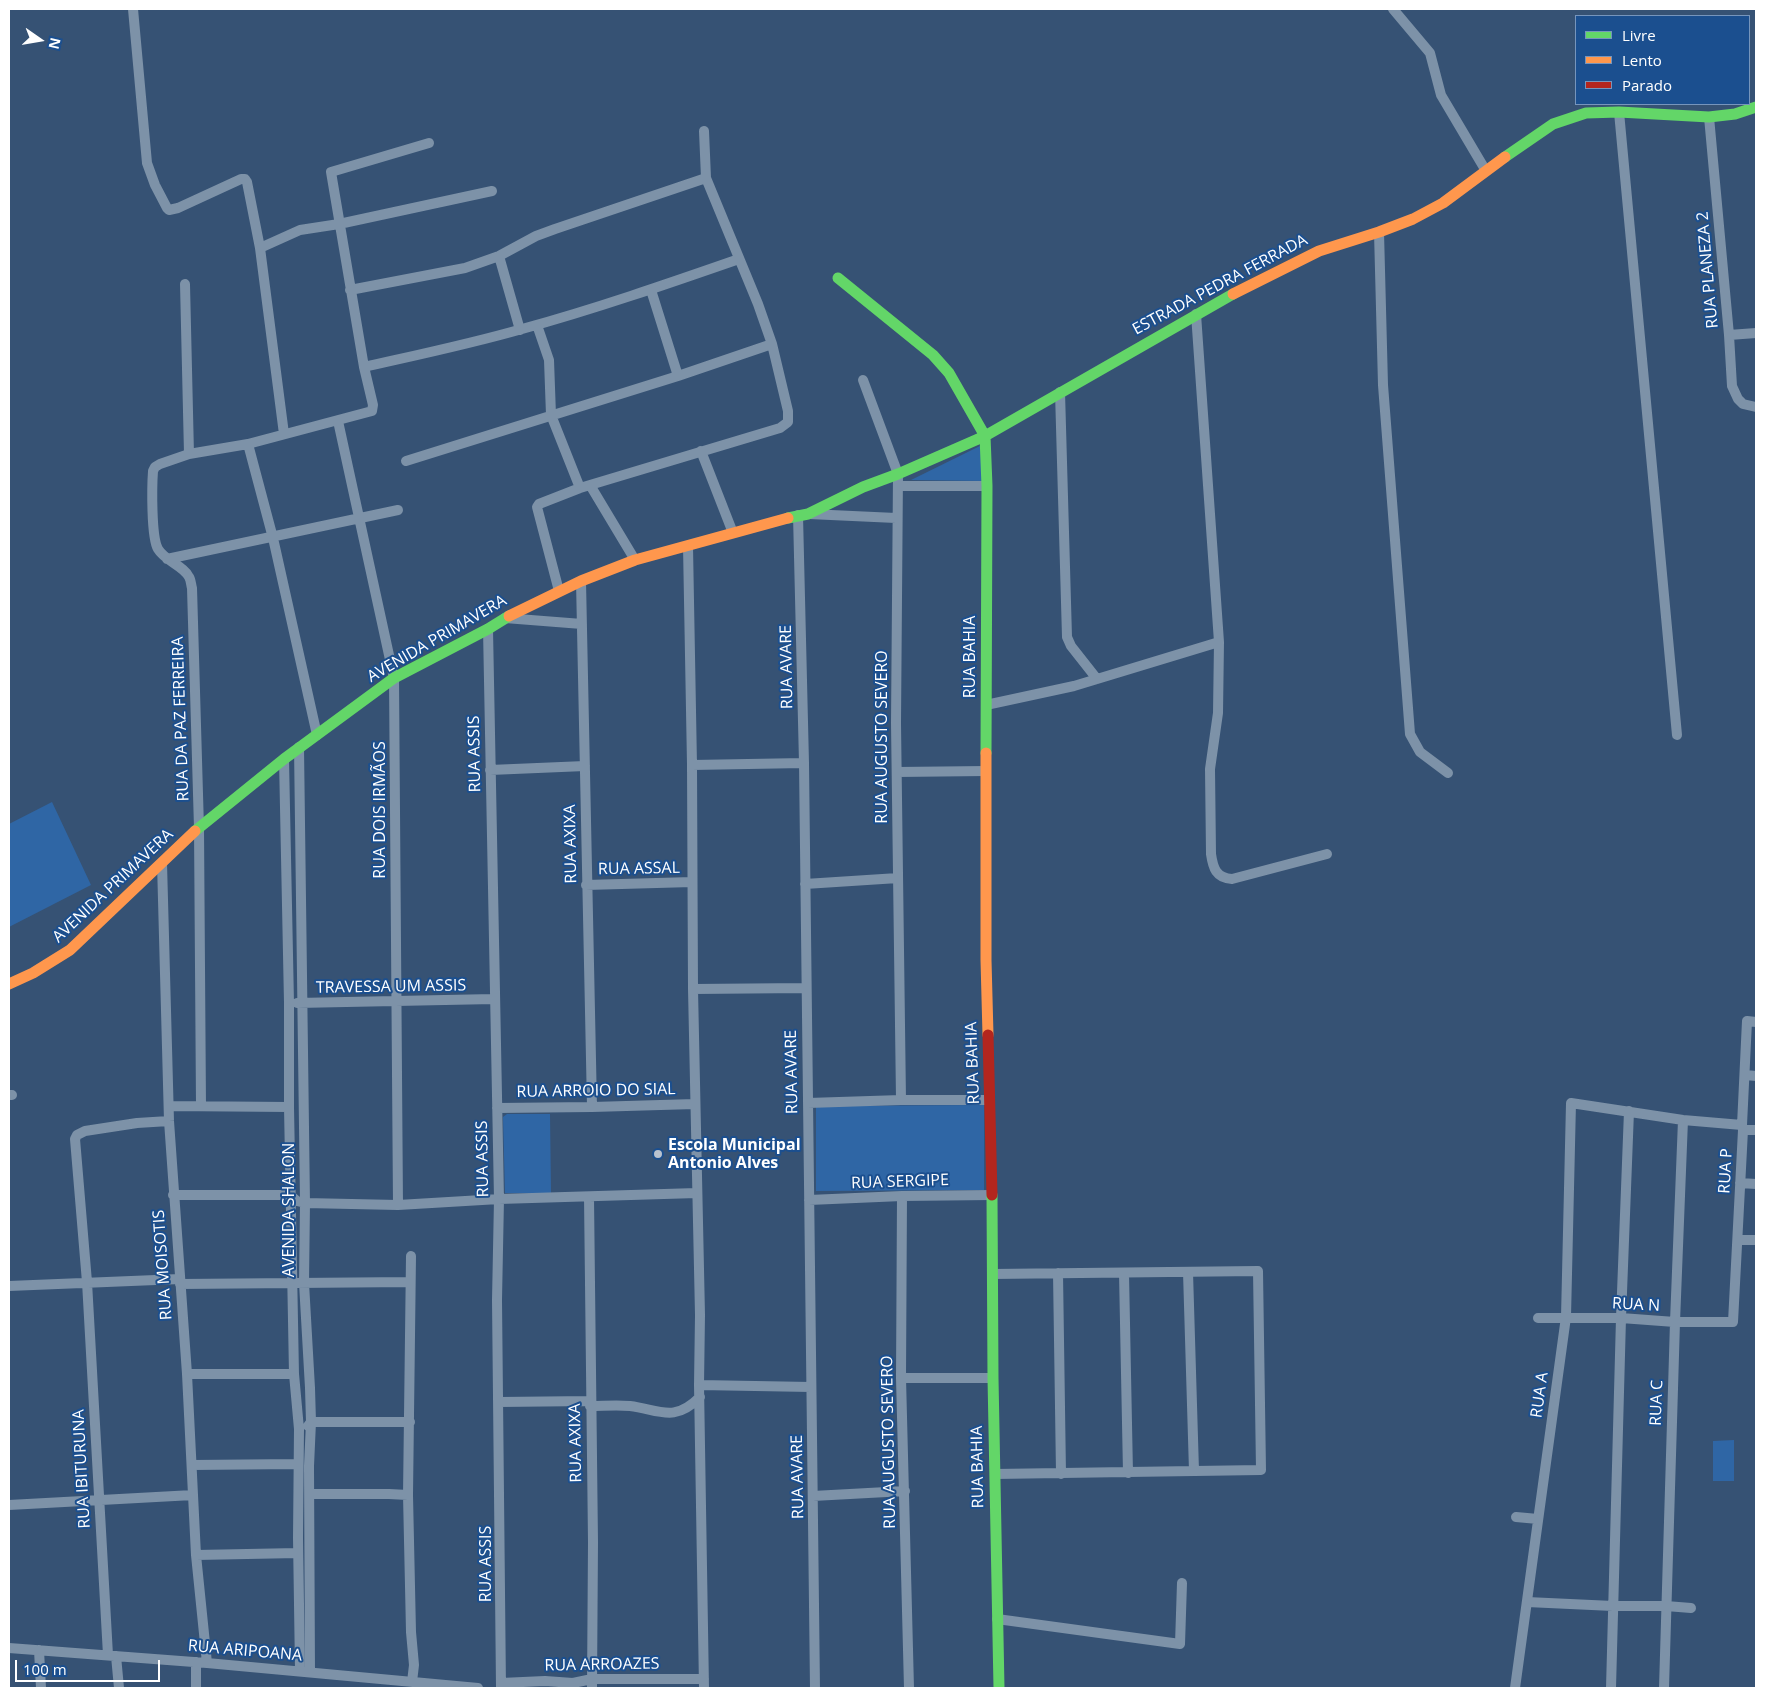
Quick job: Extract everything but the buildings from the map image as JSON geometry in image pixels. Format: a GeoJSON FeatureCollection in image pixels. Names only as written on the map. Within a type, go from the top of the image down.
{"type":"FeatureCollection","features":[{"type":"Feature","properties":{"kind":"street"},"geometry":{"type":"LineString","coordinates":[[133,9],[144,146],[147,163],[155,185],[167,208],[173,210],[241,179],[245,179],[260,248],[284,434]]}},
{"type":"Feature","properties":{"kind":"street"},"geometry":{"type":"LineString","coordinates":[[1393,9],[1430,53],[1442,95],[1486,171]]}},
{"type":"Feature","properties":{"kind":"street","name":"ESTRADA PEDRA FERRADA"},"geometry":{"type":"LineString","coordinates":[[898,480],[985,436],[1196,314],[1256,282],[1319,251],[1413,219],[1443,203],[1507,155],[1553,124],[1586,113],[1619,112],[1709,117],[1735,114],[1756,107]]}},
{"type":"Feature","properties":{"kind":"street"},"geometry":{"type":"LineString","coordinates":[[1619,112],[1676,735]]}},
{"type":"Feature","properties":{"kind":"street","name":"RUA PLANEZA 2"},"geometry":{"type":"LineString","coordinates":[[1709,117],[1732,386],[1738,399],[1744,404],[1756,407]]}},
{"type":"Feature","properties":{"kind":"street"},"geometry":{"type":"LineString","coordinates":[[559,591],[538,505],[541,502],[585,486],[780,428],[788,422],[788,411],[772,344],[758,304],[706,178],[704,131]]}},
{"type":"Feature","properties":{"kind":"street"},"geometry":{"type":"LineString","coordinates":[[185,284],[189,454],[248,444],[372,411],[373,405],[364,367],[330,174],[332,171],[429,142]]}},
{"type":"Feature","properties":{"kind":"street"},"geometry":{"type":"LineString","coordinates":[[350,290],[458,270],[499,256],[536,236],[554,229],[706,178]]}},
{"type":"Feature","properties":{"kind":"street"},"geometry":{"type":"LineString","coordinates":[[260,248],[300,230],[339,224],[492,191]]}},
{"type":"Feature","properties":{"kind":"street"},"geometry":{"type":"LineString","coordinates":[[1379,232],[1383,385],[1410,734],[1420,752],[1448,773]]}},
{"type":"Feature","properties":{"kind":"street"},"geometry":{"type":"LineString","coordinates":[[499,256],[520,330]]}},
{"type":"Feature","properties":{"kind":"street"},"geometry":{"type":"LineString","coordinates":[[364,367],[520,330],[651,290],[739,259]]}},
{"type":"Feature","properties":{"kind":"street"},"geometry":{"type":"LineString","coordinates":[[838,278],[938,360],[949,373],[985,436]]}},
{"type":"Feature","properties":{"kind":"street"},"geometry":{"type":"LineString","coordinates":[[651,290],[678,376]]}},
{"type":"Feature","properties":{"kind":"street"},"geometry":{"type":"LineString","coordinates":[[1196,314],[1219,642],[1218,713],[1210,769],[1211,854],[1213,864],[1217,873],[1226,878],[1236,878],[1327,854]]}},
{"type":"Feature","properties":{"kind":"street"},"geometry":{"type":"LineString","coordinates":[[537,325],[549,360],[552,415],[585,486],[634,560]]}},
{"type":"Feature","properties":{"kind":"street"},"geometry":{"type":"LineString","coordinates":[[1729,335],[1756,333]]}},
{"type":"Feature","properties":{"kind":"street"},"geometry":{"type":"LineString","coordinates":[[406,461],[678,376],[772,344]]}},
{"type":"Feature","properties":{"kind":"street","name":"RUA AUGUSTO SEVERO"},"geometry":{"type":"LineString","coordinates":[[863,380],[898,480],[896,518],[896,772],[901,1100]]}},
{"type":"Feature","properties":{"kind":"street"},"geometry":{"type":"LineString","coordinates":[[1060,392],[1067,637],[1097,679]]}},
{"type":"Feature","properties":{"kind":"street","name":"RUA DOIS IRMÃOS"},"geometry":{"type":"LineString","coordinates":[[338,421],[394,678],[398,1205]]}},
{"type":"Feature","properties":{"kind":"street","name":"RUA BAHIA"},"geometry":{"type":"LineString","coordinates":[[985,436],[987,486],[986,960],[992,1195],[993,1378],[999,1688]]}},
{"type":"Feature","properties":{"kind":"street"},"geometry":{"type":"LineString","coordinates":[[248,444],[273,538],[317,735]]}},
{"type":"Feature","properties":{"kind":"street"},"geometry":{"type":"LineString","coordinates":[[701,451],[733,533]]}},
{"type":"Feature","properties":{"kind":"street","name":"RUA DA PAZ FERREIRA"},"geometry":{"type":"LineString","coordinates":[[189,454],[160,464],[154,468],[153,476],[155,539],[158,550],[190,577],[192,588],[199,828],[201,1106]]}},
{"type":"Feature","properties":{"kind":"street"},"geometry":{"type":"LineString","coordinates":[[898,480],[987,486]]}},
{"type":"Feature","properties":{"kind":"street","name":"AVENIDA PRIMAVERA"},"geometry":{"type":"LineString","coordinates":[[9,984],[25,978],[70,950],[199,828],[299,747],[394,678],[488,629],[504,618],[581,581],[634,560],[803,514],[862,487],[898,480]]}},
{"type":"Feature","properties":{"kind":"street"},"geometry":{"type":"LineString","coordinates":[[167,559],[398,510]]}},
{"type":"Feature","properties":{"kind":"street"},"geometry":{"type":"LineString","coordinates":[[803,514],[896,518]]}},
{"type":"Feature","properties":{"kind":"street","name":"RUA AVARE"},"geometry":{"type":"LineString","coordinates":[[803,514],[806,988],[815,1688]]}},
{"type":"Feature","properties":{"kind":"street"},"geometry":{"type":"LineString","coordinates":[[688,546],[704,1684]]}},
{"type":"Feature","properties":{"kind":"street","name":"RUA AXIXA"},"geometry":{"type":"LineString","coordinates":[[581,581],[592,1107]]}},
{"type":"Feature","properties":{"kind":"street"},"geometry":{"type":"LineString","coordinates":[[504,618],[582,624]]}},
{"type":"Feature","properties":{"kind":"street","name":"RUA ASSIS"},"geometry":{"type":"LineString","coordinates":[[488,629],[499,1199],[497,1300],[500,1402],[501,1686]]}},
{"type":"Feature","properties":{"kind":"street"},"geometry":{"type":"LineString","coordinates":[[986,705],[1097,679],[1219,642]]}},
{"type":"Feature","properties":{"kind":"street","name":"AVENIDA SHALON"},"geometry":{"type":"LineString","coordinates":[[299,747],[305,1203],[304,1282],[311,1422],[310,1538],[305,1672]]}},
{"type":"Feature","properties":{"kind":"street","name":"AVENIDA SHALON"},"geometry":{"type":"LineString","coordinates":[[284,759],[289,1003],[288,1107],[294,1374],[299,1429],[298,1553],[305,1672]]}},
{"type":"Feature","properties":{"kind":"street"},"geometry":{"type":"LineString","coordinates":[[692,765],[804,763]]}},
{"type":"Feature","properties":{"kind":"street"},"geometry":{"type":"LineString","coordinates":[[490,770],[585,766]]}},
{"type":"Feature","properties":{"kind":"street"},"geometry":{"type":"LineString","coordinates":[[896,772],[986,771]]}},
{"type":"Feature","properties":{"kind":"street","name":"RUA MOISOTIS"},"geometry":{"type":"LineString","coordinates":[[162,863],[168,1106],[173,1195],[187,1374],[196,1555],[207,1663]]}},
{"type":"Feature","properties":{"kind":"street"},"geometry":{"type":"LineString","coordinates":[[805,884],[898,878]]}},
{"type":"Feature","properties":{"kind":"street","name":"RUA ASSAL"},"geometry":{"type":"LineString","coordinates":[[586,885],[692,882]]}},
{"type":"Feature","properties":{"kind":"street"},"geometry":{"type":"LineString","coordinates":[[693,989],[806,988]]}},
{"type":"Feature","properties":{"kind":"street","name":"TRAVESSA UM ASSIS"},"geometry":{"type":"LineString","coordinates":[[289,1003],[494,999]]}},
{"type":"Feature","properties":{"kind":"street","name":"RUA P"},"geometry":{"type":"LineString","coordinates":[[1733,1322],[1745,1075],[1752,1022]]}},
{"type":"Feature","properties":{"kind":"street"},"geometry":{"type":"LineString","coordinates":[[289,1035],[302,1035]]}},
{"type":"Feature","properties":{"kind":"street"},"geometry":{"type":"LineString","coordinates":[[1745,1075],[1756,1076]]}},
{"type":"Feature","properties":{"kind":"street"},"geometry":{"type":"LineString","coordinates":[[808,1103],[990,1100]]}},
{"type":"Feature","properties":{"kind":"street","name":"RUA A"},"geometry":{"type":"LineString","coordinates":[[1515,1688],[1566,1317],[1572,1103],[1629,1111]]}},
{"type":"Feature","properties":{"kind":"street","name":"RUA ARROIO DO SIAL"},"geometry":{"type":"LineString","coordinates":[[497,1108],[695,1104]]}},
{"type":"Feature","properties":{"kind":"street"},"geometry":{"type":"LineString","coordinates":[[168,1106],[288,1107]]}},
{"type":"Feature","properties":{"kind":"street"},"geometry":{"type":"LineString","coordinates":[[1611,1688],[1621,1318],[1629,1111],[1756,1130]]}},
{"type":"Feature","properties":{"kind":"street","name":"RUA C"},"geometry":{"type":"LineString","coordinates":[[1664,1688],[1683,1120]]}},
{"type":"Feature","properties":{"kind":"street","name":"RUA IBITURUNA"},"geometry":{"type":"LineString","coordinates":[[119,1688],[112,1655],[98,1500],[87,1282],[76,1137],[85,1131],[137,1122],[169,1121]]}},
{"type":"Feature","properties":{"kind":"street"},"geometry":{"type":"LineString","coordinates":[[1740,1183],[1756,1184]]}},
{"type":"Feature","properties":{"kind":"street"},"geometry":{"type":"LineString","coordinates":[[173,1195],[290,1195],[297,1201],[305,1203],[398,1205],[499,1199],[697,1193]]}},
{"type":"Feature","properties":{"kind":"street","name":"RUA SERGIPE"},"geometry":{"type":"LineString","coordinates":[[809,1200],[992,1195]]}},
{"type":"Feature","properties":{"kind":"street","name":"RUA AUGUSTO SEVERO"},"geometry":{"type":"LineString","coordinates":[[902,1196],[901,1378],[909,1688]]}},
{"type":"Feature","properties":{"kind":"street","name":"RUA AXIXA"},"geometry":{"type":"LineString","coordinates":[[589,1197],[593,1542],[592,1684]]}},
{"type":"Feature","properties":{"kind":"street"},"geometry":{"type":"LineString","coordinates":[[1738,1240],[1756,1240]]}},
{"type":"Feature","properties":{"kind":"street"},"geometry":{"type":"LineString","coordinates":[[411,1256],[408,1495],[411,1632],[414,1665],[412,1682]]}},
{"type":"Feature","properties":{"kind":"street"},"geometry":{"type":"LineString","coordinates":[[992,1274],[1258,1271],[1261,1470],[995,1474]]}},
{"type":"Feature","properties":{"kind":"street"},"geometry":{"type":"LineString","coordinates":[[1188,1272],[1194,1471]]}},
{"type":"Feature","properties":{"kind":"street"},"geometry":{"type":"LineString","coordinates":[[1058,1273],[1061,1474]]}},
{"type":"Feature","properties":{"kind":"street"},"geometry":{"type":"LineString","coordinates":[[1124,1273],[1128,1473]]}},
{"type":"Feature","properties":{"kind":"street"},"geometry":{"type":"LineString","coordinates":[[9,1286],[87,1282],[410,1282]]}},
{"type":"Feature","properties":{"kind":"street","name":"RUA N"},"geometry":{"type":"LineString","coordinates":[[1538,1318],[1621,1318],[1675,1322],[1733,1322]]}},
{"type":"Feature","properties":{"kind":"street"},"geometry":{"type":"LineString","coordinates":[[293,1327],[306,1327]]}},
{"type":"Feature","properties":{"kind":"street"},"geometry":{"type":"LineString","coordinates":[[187,1374],[294,1374]]}},
{"type":"Feature","properties":{"kind":"street"},"geometry":{"type":"LineString","coordinates":[[901,1378],[993,1378]]}},
{"type":"Feature","properties":{"kind":"street"},"geometry":{"type":"LineString","coordinates":[[699,1385],[811,1387]]}},
{"type":"Feature","properties":{"kind":"street"},"geometry":{"type":"LineString","coordinates":[[500,1402],[629,1406],[656,1412],[672,1413],[686,1409],[700,1397]]}},
{"type":"Feature","properties":{"kind":"street"},"geometry":{"type":"LineString","coordinates":[[299,1429],[306,1428],[311,1422],[410,1422]]}},
{"type":"Feature","properties":{"kind":"street"},"geometry":{"type":"LineString","coordinates":[[192,1464],[298,1470],[310,1475]]}},
{"type":"Feature","properties":{"kind":"street"},"geometry":{"type":"LineString","coordinates":[[813,1496],[905,1491]]}},
{"type":"Feature","properties":{"kind":"street"},"geometry":{"type":"LineString","coordinates":[[310,1494],[408,1495]]}},
{"type":"Feature","properties":{"kind":"street"},"geometry":{"type":"LineString","coordinates":[[9,1505],[193,1495]]}},
{"type":"Feature","properties":{"kind":"street"},"geometry":{"type":"LineString","coordinates":[[1516,1517],[1538,1519]]}},
{"type":"Feature","properties":{"kind":"street"},"geometry":{"type":"LineString","coordinates":[[298,1538],[310,1538]]}},
{"type":"Feature","properties":{"kind":"street"},"geometry":{"type":"LineString","coordinates":[[196,1555],[298,1553]]}},
{"type":"Feature","properties":{"kind":"street"},"geometry":{"type":"LineString","coordinates":[[998,1619],[1180,1644],[1182,1582]]}},
{"type":"Feature","properties":{"kind":"street"},"geometry":{"type":"LineString","coordinates":[[1527,1602],[1691,1608]]}},
{"type":"Feature","properties":{"kind":"street","name":"RUA ARIPOANA"},"geometry":{"type":"LineString","coordinates":[[9,1648],[196,1662],[478,1688]]}},
{"type":"Feature","properties":{"kind":"street"},"geometry":{"type":"LineString","coordinates":[[39,1650],[41,1688]]}},
{"type":"Feature","properties":{"kind":"street"},"geometry":{"type":"LineString","coordinates":[[196,1662],[196,1688]]}},
{"type":"Feature","properties":{"kind":"street","name":"RUA ARROAZES"},"geometry":{"type":"LineString","coordinates":[[501,1686],[545,1681],[592,1684],[704,1684]]}},
{"type":"Feature","properties":{"kind":"shaded area"},"geometry":{"type":"Polygon","coordinates":[[[982,445],[983,481],[911,480],[982,445]]]}},
{"type":"Feature","properties":{"kind":"shaded area"},"geometry":{"type":"Polygon","coordinates":[[[52,802],[91,885],[9,927],[9,824],[52,802]]]}},
{"type":"Feature","properties":{"kind":"shaded area"},"geometry":{"type":"Polygon","coordinates":[[[984,1105],[984,1190],[816,1191],[816,1106],[984,1105]]]}},
{"type":"Feature","properties":{"kind":"shaded area"},"geometry":{"type":"Polygon","coordinates":[[[507,1114],[550,1114],[551,1193],[505,1193],[503,1117],[507,1114]]]}},
{"type":"Feature","properties":{"kind":"shaded area"},"geometry":{"type":"Polygon","coordinates":[[[1734,1440],[1734,1481],[1713,1481],[1713,1441],[1734,1440]]]}},
{"type":"Feature","properties":{"kind":"traffic: fast"},"geometry":{"type":"LineString","coordinates":[[1505,157],[1553,124],[1586,113],[1619,112],[1709,117],[1735,114],[1756,107]]}},
{"type":"Feature","properties":{"kind":"traffic: fast"},"geometry":{"type":"LineString","coordinates":[[838,278],[933,355],[949,373],[985,436],[987,486],[986,753]]}},
{"type":"Feature","properties":{"kind":"traffic: fast"},"geometry":{"type":"LineString","coordinates":[[788,518],[808,514],[863,487],[898,474],[985,436],[1233,294]]}},
{"type":"Feature","properties":{"kind":"traffic: fast"},"geometry":{"type":"LineString","coordinates":[[195,831],[284,759],[394,678],[509,616]]}},
{"type":"Feature","properties":{"kind":"traffic: fast"},"geometry":{"type":"LineString","coordinates":[[992,1195],[993,1378],[999,1688]]}},
{"type":"Feature","properties":{"kind":"traffic: slow"},"geometry":{"type":"LineString","coordinates":[[1233,294],[1319,251],[1413,219],[1443,203],[1505,157]]}},
{"type":"Feature","properties":{"kind":"traffic: slow"},"geometry":{"type":"LineString","coordinates":[[509,616],[581,581],[635,560],[788,518]]}},
{"type":"Feature","properties":{"kind":"traffic: slow"},"geometry":{"type":"LineString","coordinates":[[986,753],[988,1035]]}},
{"type":"Feature","properties":{"kind":"traffic: slow"},"geometry":{"type":"LineString","coordinates":[[9,984],[33,973],[70,950],[195,831]]}},
{"type":"Feature","properties":{"kind":"traffic: jam"},"geometry":{"type":"LineString","coordinates":[[988,1035],[992,1195]]}},
{"type":"Feature","properties":{"kind":"place","name":"Escola Municipal Antonio Alves"},"geometry":{"type":"Point","coordinates":[658,1154]}}]}
